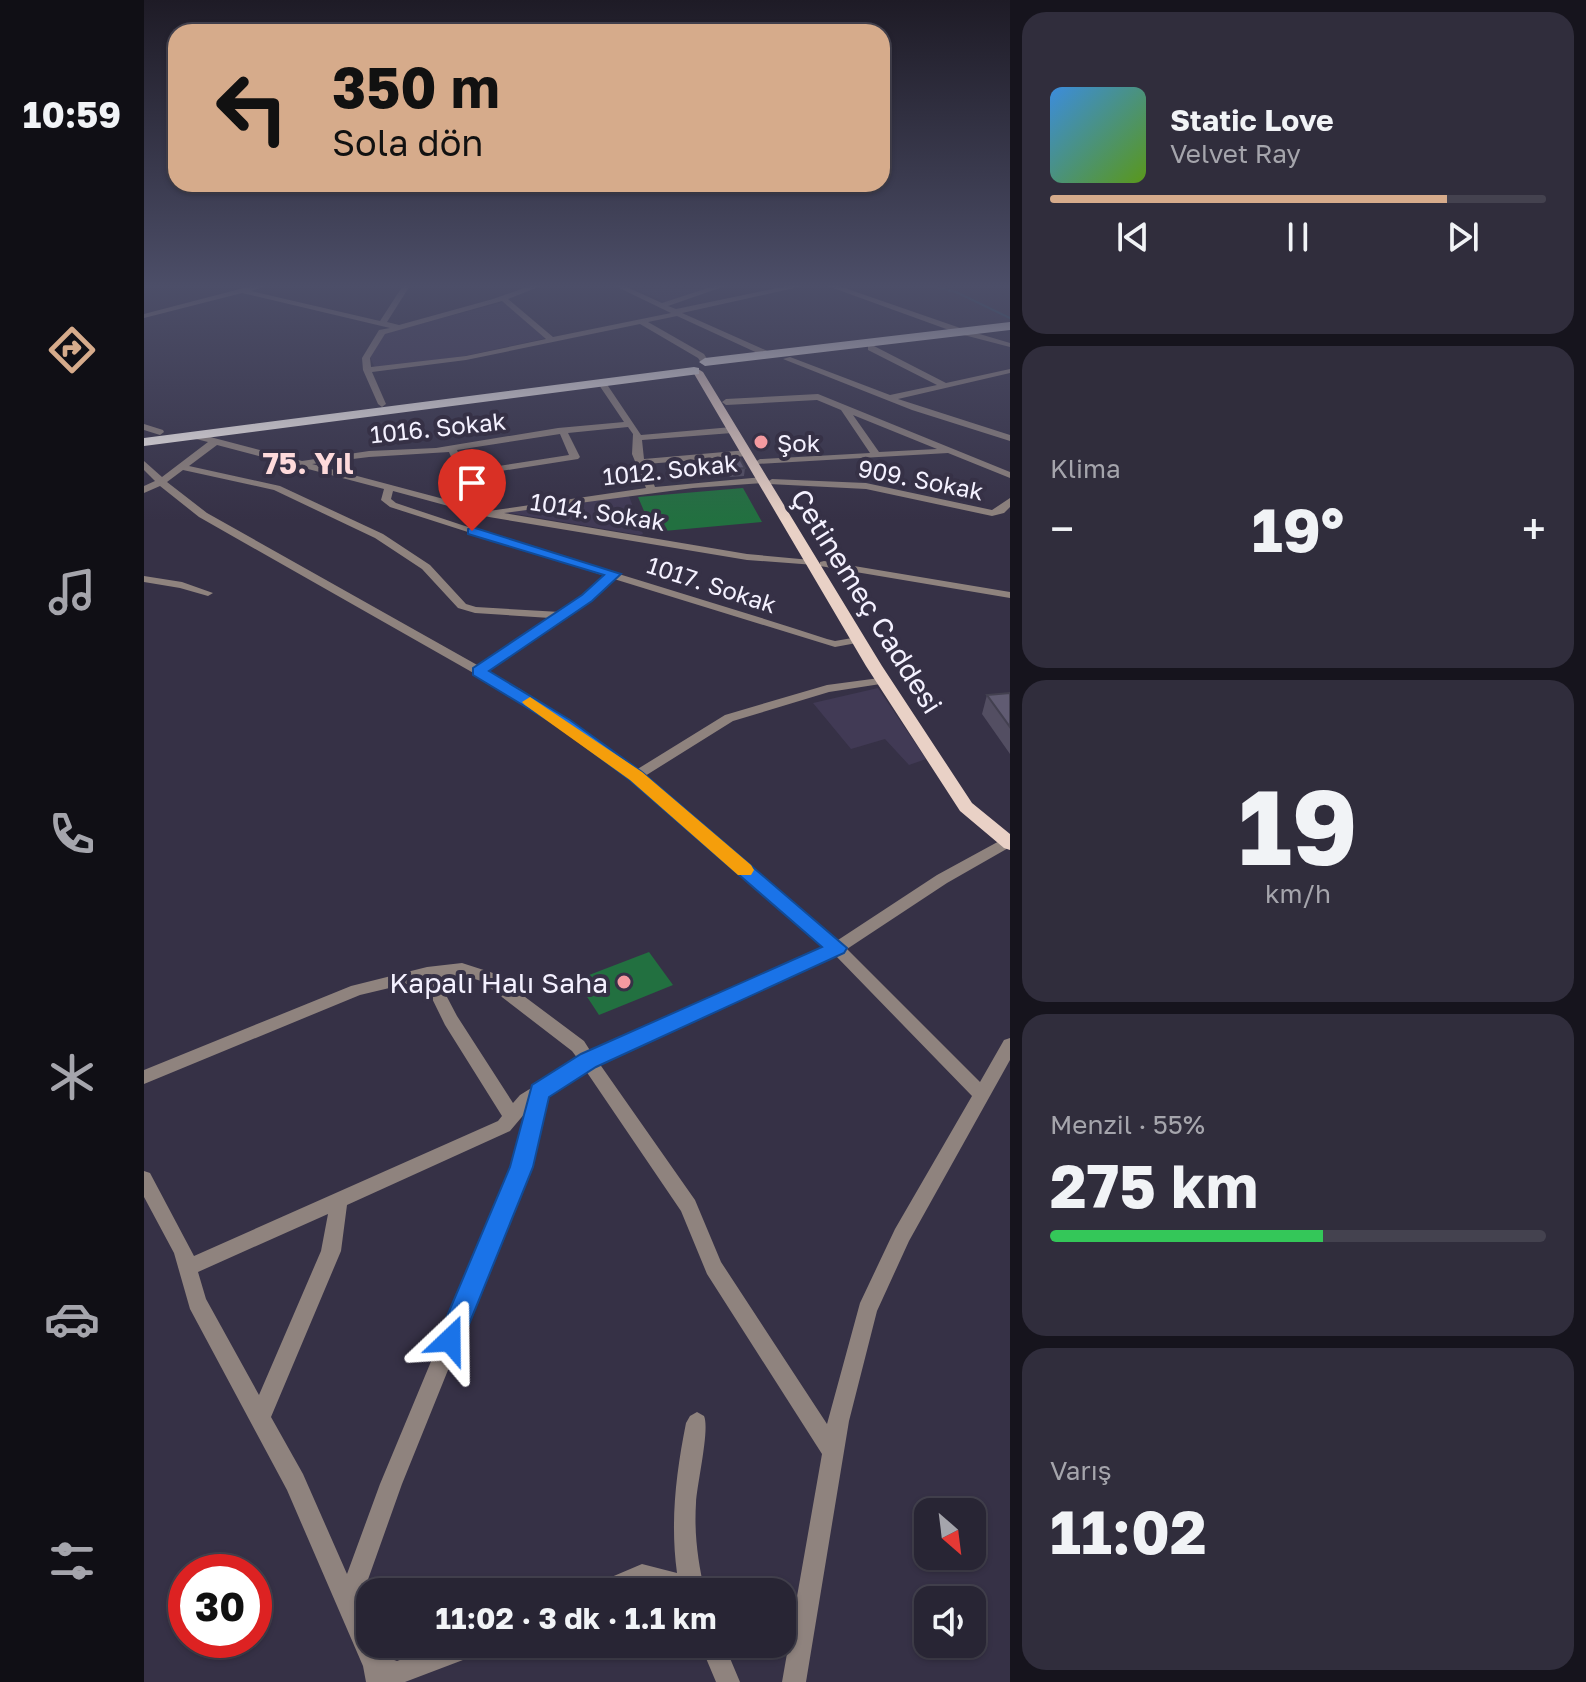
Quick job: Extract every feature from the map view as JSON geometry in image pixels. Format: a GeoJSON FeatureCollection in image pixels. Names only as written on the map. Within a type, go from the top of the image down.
{"type":"FeatureCollection","features":[{"type":"Feature","properties":{"kind":"highway"},"geometry":{"type":"LineString","coordinates":[[144,442],[729,362]]}},
{"type":"Feature","properties":{"kind":"highway"},"geometry":{"type":"LineString","coordinates":[[144,434],[753,362]]}},
{"type":"Feature","properties":{"kind":"main road","name":"Çetinemeç Caddesi"},"geometry":{"type":"LineString","coordinates":[[700,368],[726,402],[767,481],[817,564],[946,758],[989,818],[1009,840]]}},
{"type":"Feature","properties":{"kind":"main road","name":"Çetinemeç Caddesi"},"geometry":{"type":"LineString","coordinates":[[700,368],[732,430],[754,457]]}},
{"type":"Feature","properties":{"kind":"main road","name":"Çetinemeç Caddesi"},"geometry":{"type":"LineString","coordinates":[[817,564],[858,640],[966,807],[1009,840]]}},
{"type":"Feature","properties":{"kind":"street"},"geometry":{"type":"LineString","coordinates":[[366,362],[382,404]]}},
{"type":"Feature","properties":{"kind":"street"},"geometry":{"type":"LineString","coordinates":[[367,370],[429,362]]}},
{"type":"Feature","properties":{"kind":"street"},"geometry":{"type":"LineString","coordinates":[[700,362],[700,368]]}},
{"type":"Feature","properties":{"kind":"street"},"geometry":{"type":"LineString","coordinates":[[796,362],[1010,438]]}},
{"type":"Feature","properties":{"kind":"street"},"geometry":{"type":"LineString","coordinates":[[900,362],[944,385]]}},
{"type":"Feature","properties":{"kind":"street"},"geometry":{"type":"LineString","coordinates":[[890,398],[1010,371]]}},
{"type":"Feature","properties":{"kind":"street"},"geometry":{"type":"LineString","coordinates":[[601,382],[631,424],[637,438],[640,462],[651,490]]}},
{"type":"Feature","properties":{"kind":"street"},"geometry":{"type":"LineString","coordinates":[[862,397],[874,392]]}},
{"type":"Feature","properties":{"kind":"street"},"geometry":{"type":"LineString","coordinates":[[726,402],[818,397],[844,404],[1010,475]]}},
{"type":"Feature","properties":{"kind":"street"},"geometry":{"type":"LineString","coordinates":[[844,404],[876,454]]}},
{"type":"Feature","properties":{"kind":"street","name":"1016. Sokak"},"geometry":{"type":"LineString","coordinates":[[298,463],[452,449],[563,431],[631,424]]}},
{"type":"Feature","properties":{"kind":"street"},"geometry":{"type":"LineString","coordinates":[[144,427],[160,432]]}},
{"type":"Feature","properties":{"kind":"street"},"geometry":{"type":"LineString","coordinates":[[637,438],[732,430]]}},
{"type":"Feature","properties":{"kind":"street"},"geometry":{"type":"LineString","coordinates":[[452,449],[466,479],[575,457],[563,431]]}},
{"type":"Feature","properties":{"kind":"street","name":"1014. Sokak"},"geometry":{"type":"LineString","coordinates":[[195,436],[486,513],[747,557],[817,564],[1010,595]]}},
{"type":"Feature","properties":{"kind":"street"},"geometry":{"type":"LineString","coordinates":[[144,490],[161,482],[216,441]]}},
{"type":"Feature","properties":{"kind":"street"},"geometry":{"type":"LineString","coordinates":[[640,462],[951,450]]}},
{"type":"Feature","properties":{"kind":"street"},"geometry":{"type":"LineString","coordinates":[[144,464],[161,482],[203,515],[478,672],[564,724],[636,776],[837,948],[982,1095]]}},
{"type":"Feature","properties":{"kind":"street"},"geometry":{"type":"LineString","coordinates":[[181,467],[277,488],[379,536],[426,567],[462,606],[475,610],[561,615]]}},
{"type":"Feature","properties":{"kind":"street","name":"1012. Sokak"},"geometry":{"type":"LineString","coordinates":[[486,513],[651,490],[767,481]]}},
{"type":"Feature","properties":{"kind":"street","name":"909. Sokak"},"geometry":{"type":"LineString","coordinates":[[767,481],[866,486],[992,513],[1000,511],[1010,501]]}},
{"type":"Feature","properties":{"kind":"street","name":"1017. Sokak"},"geometry":{"type":"LineString","coordinates":[[389,487],[386,500],[393,505],[823,641],[835,644],[858,640]]}},
{"type":"Feature","properties":{"kind":"street"},"geometry":{"type":"LineString","coordinates":[[478,672],[614,574]]}},
{"type":"Feature","properties":{"kind":"street"},"geometry":{"type":"LineString","coordinates":[[144,579],[208,593]]}},
{"type":"Feature","properties":{"kind":"street"},"geometry":{"type":"LineString","coordinates":[[636,776],[729,718],[827,689],[883,680]]}},
{"type":"Feature","properties":{"kind":"street"},"geometry":{"type":"LineString","coordinates":[[187,1268],[504,1126],[526,1100],[589,1060],[837,948],[942,879],[1009,840]]}},
{"type":"Feature","properties":{"kind":"street"},"geometry":{"type":"LineString","coordinates":[[144,1077],[357,990],[427,973],[462,969],[487,977],[565,1033],[589,1060],[688,1206],[714,1268],[833,1452]]}},
{"type":"Feature","properties":{"kind":"street"},"geometry":{"type":"LineString","coordinates":[[427,973],[451,1020],[512,1116]]}},
{"type":"Feature","properties":{"kind":"street"},"geometry":{"type":"LineString","coordinates":[[794,1682],[833,1452],[867,1310],[878,1282],[1010,1045]]}},
{"type":"Feature","properties":{"kind":"street"},"geometry":{"type":"LineString","coordinates":[[347,1605],[391,1484],[521,1167],[540,1092]]}},
{"type":"Feature","properties":{"kind":"street"},"geometry":{"type":"LineString","coordinates":[[144,1179],[183,1251],[197,1302],[295,1482],[376,1673],[397,1673],[438,1658]]}},
{"type":"Feature","properties":{"kind":"street"},"geometry":{"type":"LineString","coordinates":[[260,1418],[331,1251],[339,1200]]}},
{"type":"Feature","properties":{"kind":"street"},"geometry":{"type":"LineString","coordinates":[[689,1578],[684,1559],[689,1462],[697,1423]]}},
{"type":"Feature","properties":{"kind":"street"},"geometry":{"type":"LineString","coordinates":[[718,1658],[728,1682]]}},
{"type":"Feature","properties":{"kind":"shaded area"},"geometry":{"type":"Polygon","coordinates":[[[372,362],[416,362],[375,368],[372,362]]]}},
{"type":"Feature","properties":{"kind":"shaded area"},"geometry":{"type":"Polygon","coordinates":[[[629,496],[643,534],[640,535],[503,512],[629,496]]]}},
{"type":"Feature","properties":{"kind":"shaded area"},"geometry":{"type":"Polygon","coordinates":[[[878,688],[926,759],[909,765],[885,739],[851,749],[813,703],[878,688]]]}},
{"type":"Feature","properties":{"kind":"green space"},"geometry":{"type":"Polygon","coordinates":[[[743,488],[762,522],[653,532],[638,497],[743,488]]]}},
{"type":"Feature","properties":{"kind":"green space","name":"Kapalı Halı Saha"},"geometry":{"type":"Polygon","coordinates":[[[649,952],[673,985],[599,1015],[576,980],[649,952]]]}},
{"type":"Feature","properties":{"kind":"building"},"geometry":{"type":"Polygon","coordinates":[[[740,459],[745,468],[731,469],[726,461],[740,459]]]}},
{"type":"Feature","properties":{"kind":"building"},"geometry":{"type":"Polygon","coordinates":[[[1010,693],[1010,727],[987,695],[1010,693]]]}},
{"type":"Feature","properties":{"kind":"slow traffic"},"geometry":{"type":"LineString","coordinates":[[530,702],[636,776],[745,870]]}},
{"type":"Feature","properties":{"kind":"place","name":"Şok"},"geometry":{"type":"Point","coordinates":[761,442]}},
{"type":"Feature","properties":{"kind":"place","name":"Kapalı Halı Saha"},"geometry":{"type":"Point","coordinates":[624,982]}},
{"type":"Feature","properties":{"kind":"district","name":"75. Yıl"},"geometry":{"type":"Point","coordinates":[308,463]}},
{"type":"Feature","properties":{"kind":"route"},"geometry":{"type":"LineString","coordinates":[[450,1340],[521,1167],[540,1092],[589,1060],[837,948],[636,776],[516,692],[478,672],[587,598],[614,574],[472,531]]}}]}
